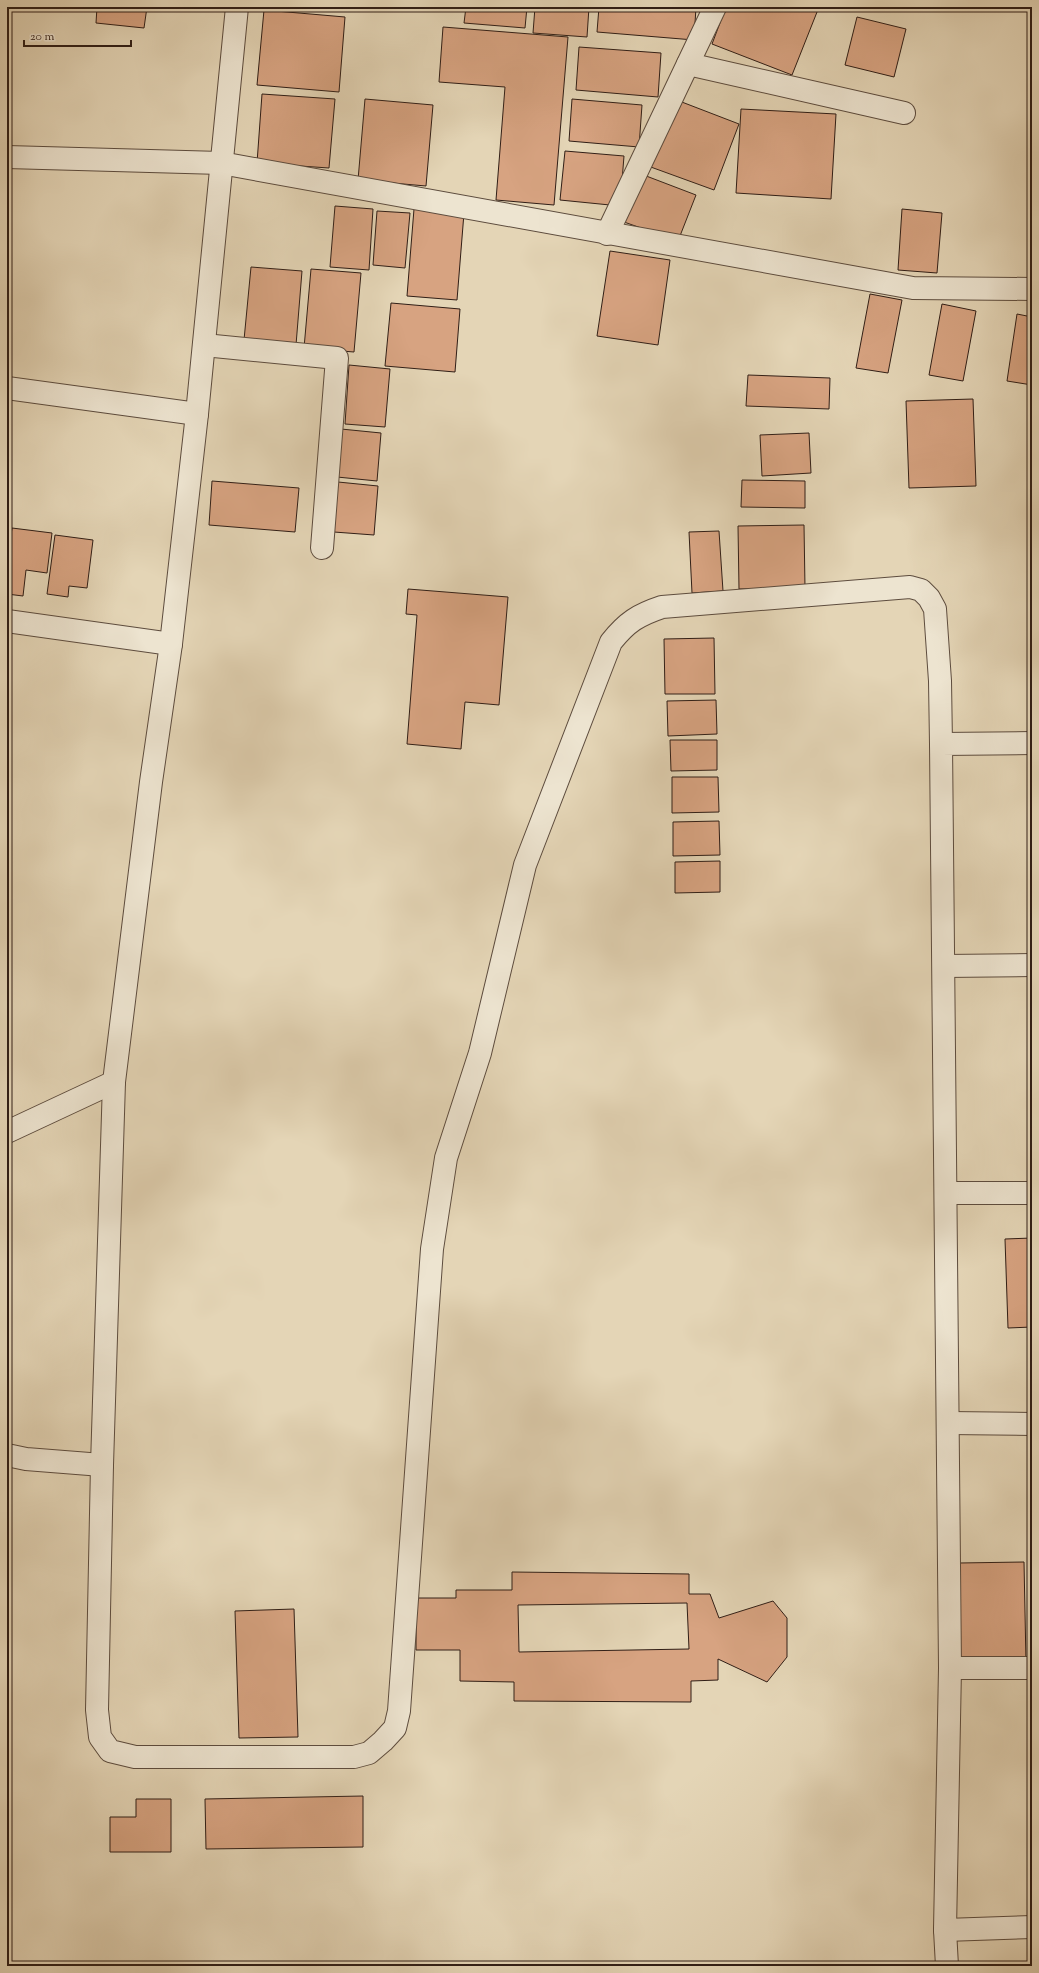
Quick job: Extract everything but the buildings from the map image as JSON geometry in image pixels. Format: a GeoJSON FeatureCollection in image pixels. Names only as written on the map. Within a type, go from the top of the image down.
{"type":"FeatureCollection","features":[{"type":"Feature","properties":{"kind":"street"},"geometry":{"type":"LineString","coordinates":[[237,7],[197,414],[171,644],[151,782],[114,1082],[102,1465],[97,1710],[100,1737],[110,1751],[135,1757],[354,1757],[369,1753],[395,1728],[399,1711],[432,1249],[446,1158],[480,1053],[525,865],[611,642],[626,624],[644,613],[662,607],[910,587],[921,590],[935,609],[940,681],[950,1668],[945,1930],[947,1966]]}},
{"type":"Feature","properties":{"kind":"street"},"geometry":{"type":"LineString","coordinates":[[607,234],[715,7]]}},
{"type":"Feature","properties":{"kind":"street"},"geometry":{"type":"LineString","coordinates":[[688,64],[904,113]]}},
{"type":"Feature","properties":{"kind":"street"},"geometry":{"type":"LineString","coordinates":[[7,157],[221,163],[607,234],[913,288],[1032,289]]}},
{"type":"Feature","properties":{"kind":"street"},"geometry":{"type":"LineString","coordinates":[[204,345],[337,358],[322,548]]}},
{"type":"Feature","properties":{"kind":"street"},"geometry":{"type":"LineString","coordinates":[[7,388],[197,414]]}},
{"type":"Feature","properties":{"kind":"street"},"geometry":{"type":"LineString","coordinates":[[7,621],[171,644]]}},
{"type":"Feature","properties":{"kind":"street"},"geometry":{"type":"LineString","coordinates":[[941,744],[1032,743]]}},
{"type":"Feature","properties":{"kind":"street"},"geometry":{"type":"LineString","coordinates":[[944,966],[1032,965]]}},
{"type":"Feature","properties":{"kind":"street"},"geometry":{"type":"LineString","coordinates":[[7,1132],[114,1082]]}},
{"type":"Feature","properties":{"kind":"street"},"geometry":{"type":"LineString","coordinates":[[946,1193],[1032,1193]]}},
{"type":"Feature","properties":{"kind":"street"},"geometry":{"type":"LineString","coordinates":[[948,1423],[1032,1424]]}},
{"type":"Feature","properties":{"kind":"street"},"geometry":{"type":"LineString","coordinates":[[7,1455],[26,1459],[102,1465]]}},
{"type":"Feature","properties":{"kind":"street"},"geometry":{"type":"LineString","coordinates":[[950,1668],[1032,1668]]}},
{"type":"Feature","properties":{"kind":"street"},"geometry":{"type":"LineString","coordinates":[[945,1930],[1032,1927]]}}]}
